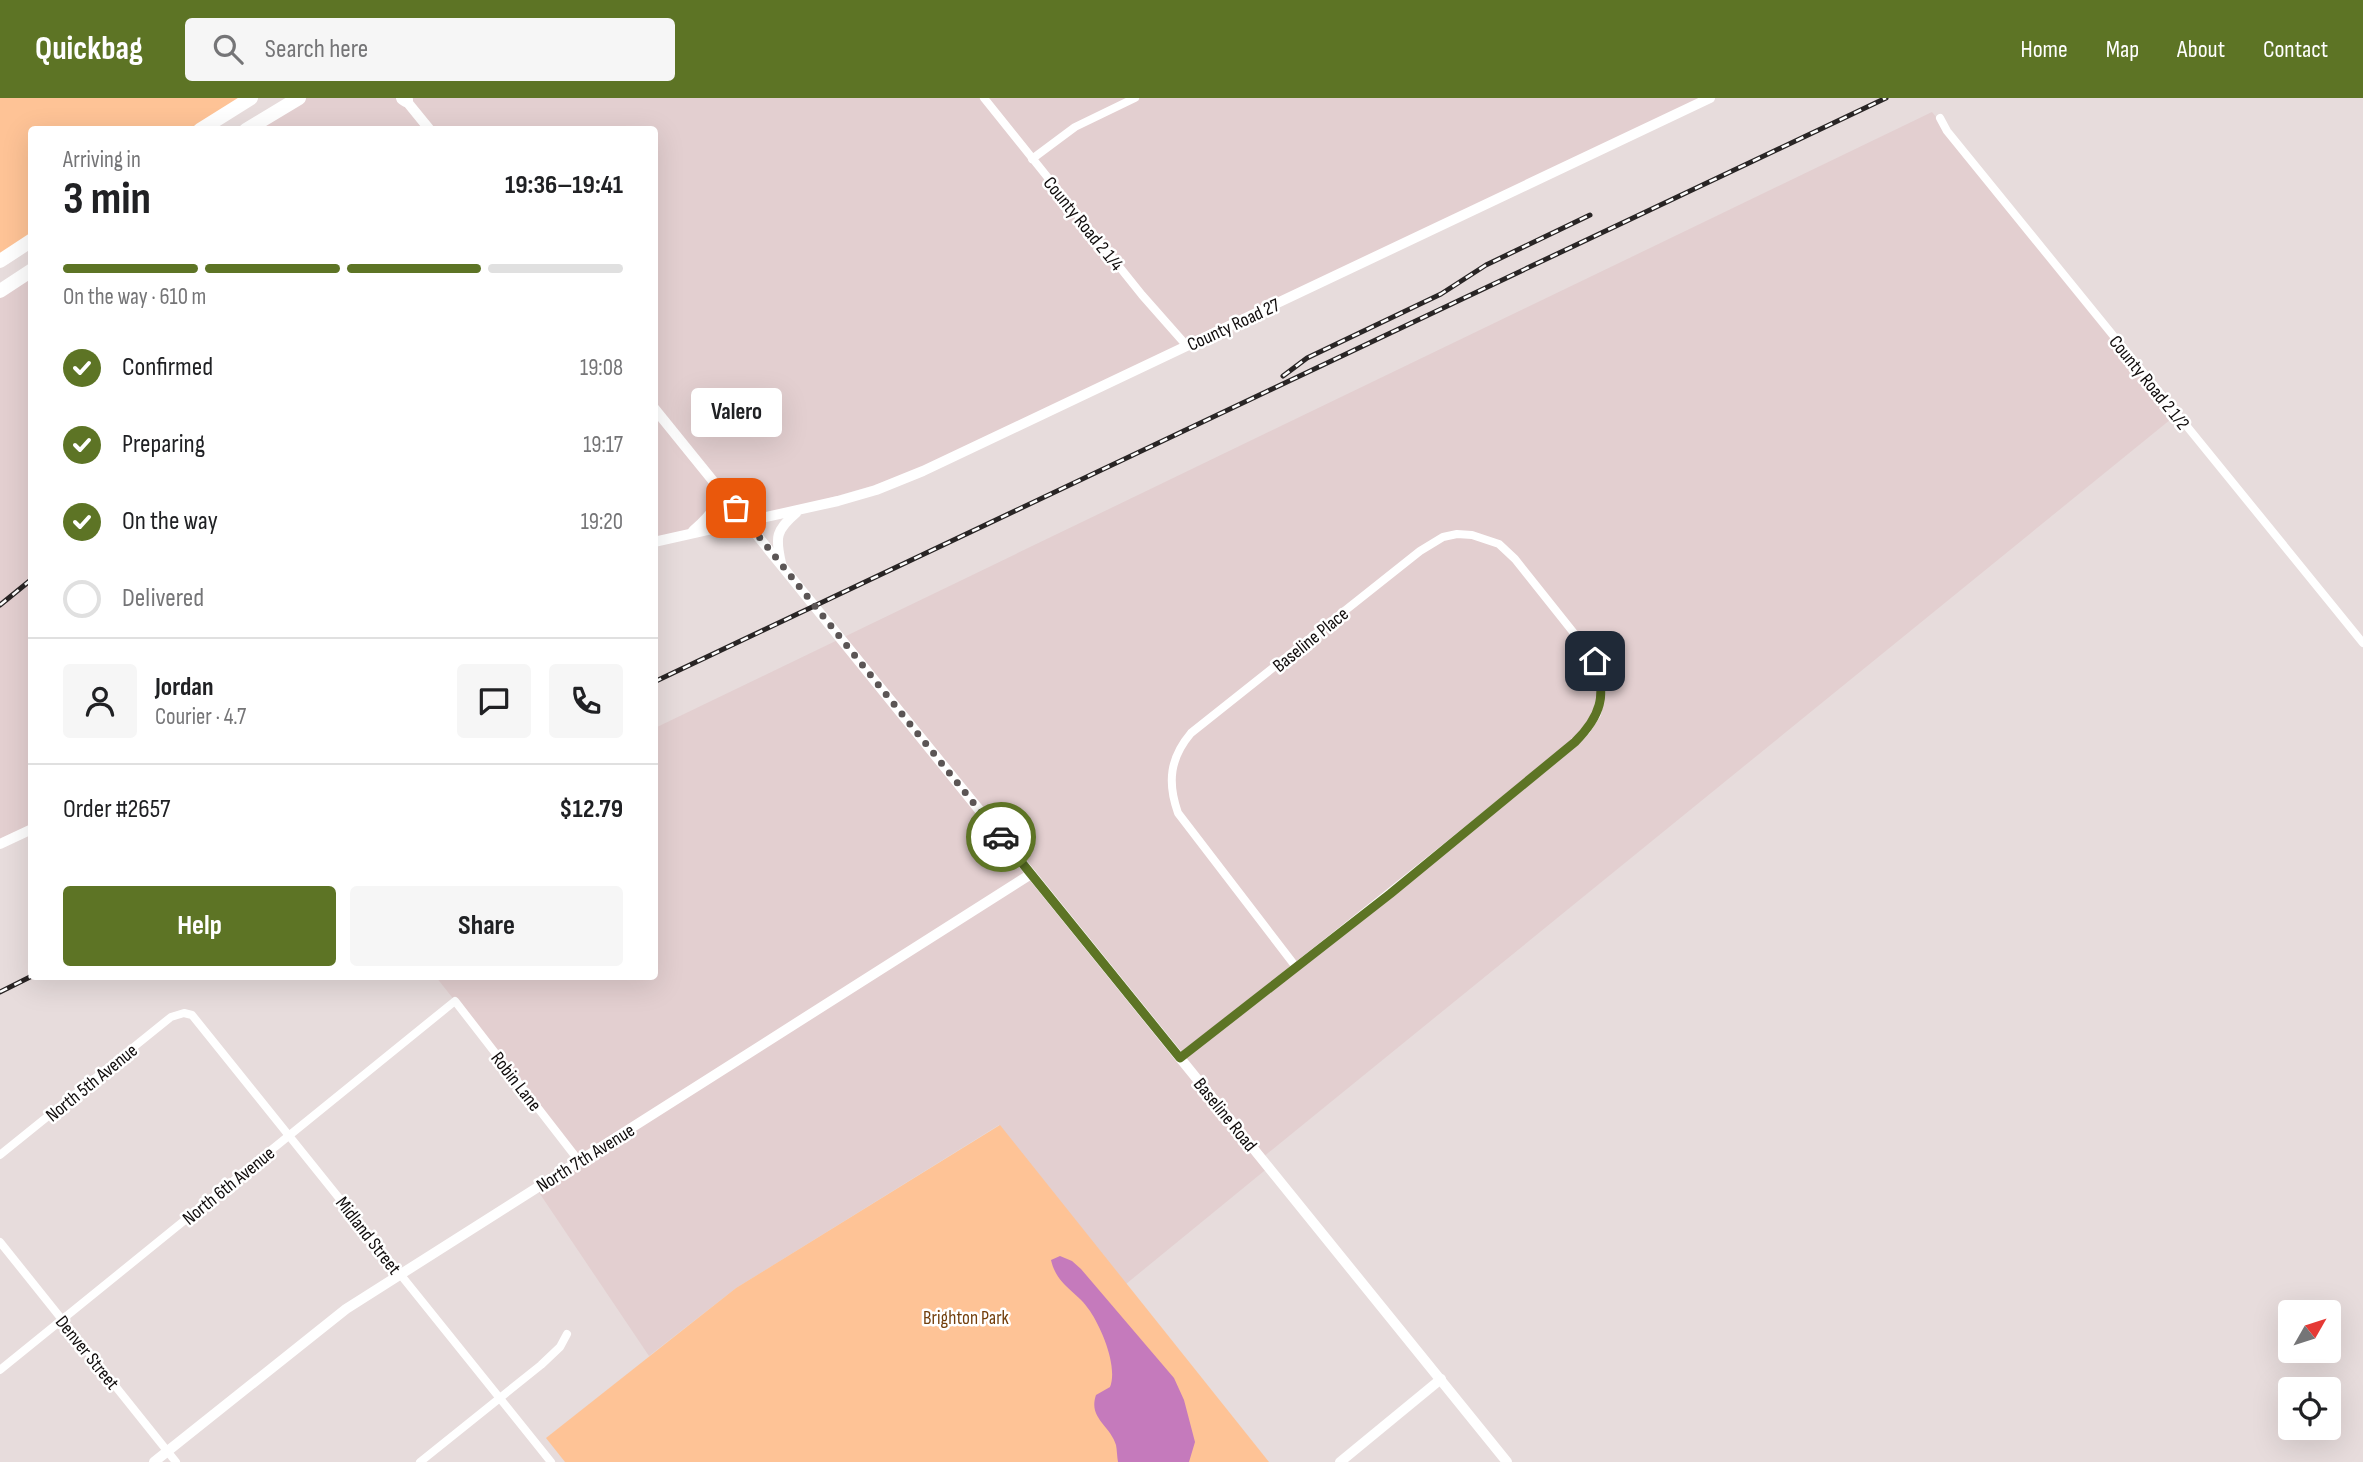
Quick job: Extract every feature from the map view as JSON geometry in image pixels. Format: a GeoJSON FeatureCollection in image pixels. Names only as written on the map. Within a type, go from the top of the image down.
{"type":"FeatureCollection","features":[{"type":"Feature","properties":{"kind":"highway"},"geometry":{"type":"LineString","coordinates":[[206,126],[251,98]]}},
{"type":"Feature","properties":{"kind":"highway"},"geometry":{"type":"LineString","coordinates":[[253,126],[299,98]]}},
{"type":"Feature","properties":{"kind":"highway"},"geometry":{"type":"LineString","coordinates":[[0,261],[28,243]]}},
{"type":"Feature","properties":{"kind":"highway"},"geometry":{"type":"LineString","coordinates":[[0,291],[28,273]]}},
{"type":"Feature","properties":{"kind":"street"},"geometry":{"type":"LineString","coordinates":[[404,98],[427,126]]}},
{"type":"Feature","properties":{"kind":"street","name":"County Road 2 1/4"},"geometry":{"type":"LineString","coordinates":[[984,98],[1167,325],[1187,346]]}},
{"type":"Feature","properties":{"kind":"street"},"geometry":{"type":"LineString","coordinates":[[1032,159],[1075,127],[1135,98]]}},
{"type":"Feature","properties":{"kind":"street","name":"County Road 27"},"geometry":{"type":"LineString","coordinates":[[658,541],[876,490],[923,471],[1710,98]]}},
{"type":"Feature","properties":{"kind":"street","name":"County Road 2 1/2"},"geometry":{"type":"LineString","coordinates":[[1940,118],[1947,131],[2363,643]]}},
{"type":"Feature","properties":{"kind":"street","name":"Baseline Road"},"geometry":{"type":"LineString","coordinates":[[658,413],[1507,1462]]}},
{"type":"Feature","properties":{"kind":"street"},"geometry":{"type":"LineString","coordinates":[[691,533],[710,516],[716,505],[718,497],[714,481]]}},
{"type":"Feature","properties":{"kind":"street"},"geometry":{"type":"LineString","coordinates":[[782,565],[778,537],[782,525],[799,510]]}},
{"type":"Feature","properties":{"kind":"street","name":"Baseline Place"},"geometry":{"type":"LineString","coordinates":[[1457,534],[1472,535],[1499,544],[1515,559],[1589,652],[1600,674],[1602,689],[1597,714],[1575,742],[1390,894],[1296,967],[1178,813],[1173,798],[1171,773],[1176,756],[1191,733],[1420,551],[1443,537],[1457,534]]}},
{"type":"Feature","properties":{"kind":"street"},"geometry":{"type":"LineString","coordinates":[[0,844],[28,831]]}},
{"type":"Feature","properties":{"kind":"street","name":"North 7th Avenue"},"geometry":{"type":"LineString","coordinates":[[154,1462],[328,1322],[1031,874]]}},
{"type":"Feature","properties":{"kind":"street"},"geometry":{"type":"LineString","coordinates":[[1180,1058],[1296,967]]}},
{"type":"Feature","properties":{"kind":"street","name":"Robin Lane"},"geometry":{"type":"LineString","coordinates":[[456,1001],[579,1161]]}},
{"type":"Feature","properties":{"kind":"street","name":"North 6th Avenue"},"geometry":{"type":"LineString","coordinates":[[0,1370],[456,1001]]}},
{"type":"Feature","properties":{"kind":"street","name":"Midland Street"},"geometry":{"type":"LineString","coordinates":[[184,1013],[192,1015],[200,1022],[551,1462]]}},
{"type":"Feature","properties":{"kind":"street","name":"North 5th Avenue"},"geometry":{"type":"LineString","coordinates":[[0,1156],[171,1017],[184,1013]]}},
{"type":"Feature","properties":{"kind":"street","name":"Denver Street"},"geometry":{"type":"LineString","coordinates":[[0,1242],[176,1462]]}},
{"type":"Feature","properties":{"kind":"street"},"geometry":{"type":"LineString","coordinates":[[420,1462],[555,1353],[568,1334]]}},
{"type":"Feature","properties":{"kind":"street"},"geometry":{"type":"LineString","coordinates":[[1340,1462],[1441,1379]]}},
{"type":"Feature","properties":{"kind":"shaded area"},"geometry":{"type":"Polygon","coordinates":[[[299,98],[1710,98],[923,471],[747,522],[718,497],[690,533],[658,541],[658,126],[253,126],[299,98]]]}},
{"type":"Feature","properties":{"kind":"shaded area"},"geometry":{"type":"Polygon","coordinates":[[[1932,112],[2176,415],[1262,1158],[1269,1167],[1126,1284],[999,1125],[736,1288],[649,1356],[536,1188],[581,1160],[438,980],[658,980],[658,727],[1932,112]]]}},
{"type":"Feature","properties":{"kind":"shaded area"},"geometry":{"type":"Polygon","coordinates":[[[28,272],[28,830],[0,844],[0,291],[28,272]]]}},
{"type":"Feature","properties":{"kind":"shaded area"},"geometry":{"type":"Polygon","coordinates":[[[1060,1256],[1081,1269],[1174,1378],[1184,1400],[1195,1442],[1189,1462],[1118,1462],[1116,1445],[1097,1416],[1094,1403],[1096,1395],[1110,1387],[1112,1369],[1108,1348],[1090,1311],[1054,1269],[1051,1260],[1060,1256]]]}},
{"type":"Feature","properties":{"kind":"green space"},"geometry":{"type":"Polygon","coordinates":[[[0,98],[251,98],[205,126],[28,126],[28,242],[0,261],[0,98]]]}},
{"type":"Feature","properties":{"kind":"green space","name":"Brighton Park"},"geometry":{"type":"Polygon","coordinates":[[[1000,1125],[1269,1462],[565,1462],[546,1438],[736,1288],[1000,1125]]]}},
{"type":"Feature","properties":{"kind":"railway"},"geometry":{"type":"LineString","coordinates":[[658,680],[1886,98]]}},
{"type":"Feature","properties":{"kind":"railway"},"geometry":{"type":"LineString","coordinates":[[1283,376],[1307,358],[1441,294],[1486,265],[1590,215]]}},
{"type":"Feature","properties":{"kind":"railway"},"geometry":{"type":"LineString","coordinates":[[0,605],[28,582]]}},
{"type":"Feature","properties":{"kind":"railway"},"geometry":{"type":"LineString","coordinates":[[0,992],[28,978]]}},
{"type":"Feature","properties":{"kind":"way so far"},"geometry":{"type":"LineString","coordinates":[[736,508],[1001,837]]}},
{"type":"Feature","properties":{"kind":"place","name":"Valero"},"geometry":{"type":"Point","coordinates":[736,508]}},
{"type":"Feature","properties":{"kind":"route"},"geometry":{"type":"LineString","coordinates":[[1001,837],[1180,1058],[1390,894],[1575,742],[1597,714],[1600,703],[1602,689],[1595,661]]}}]}
